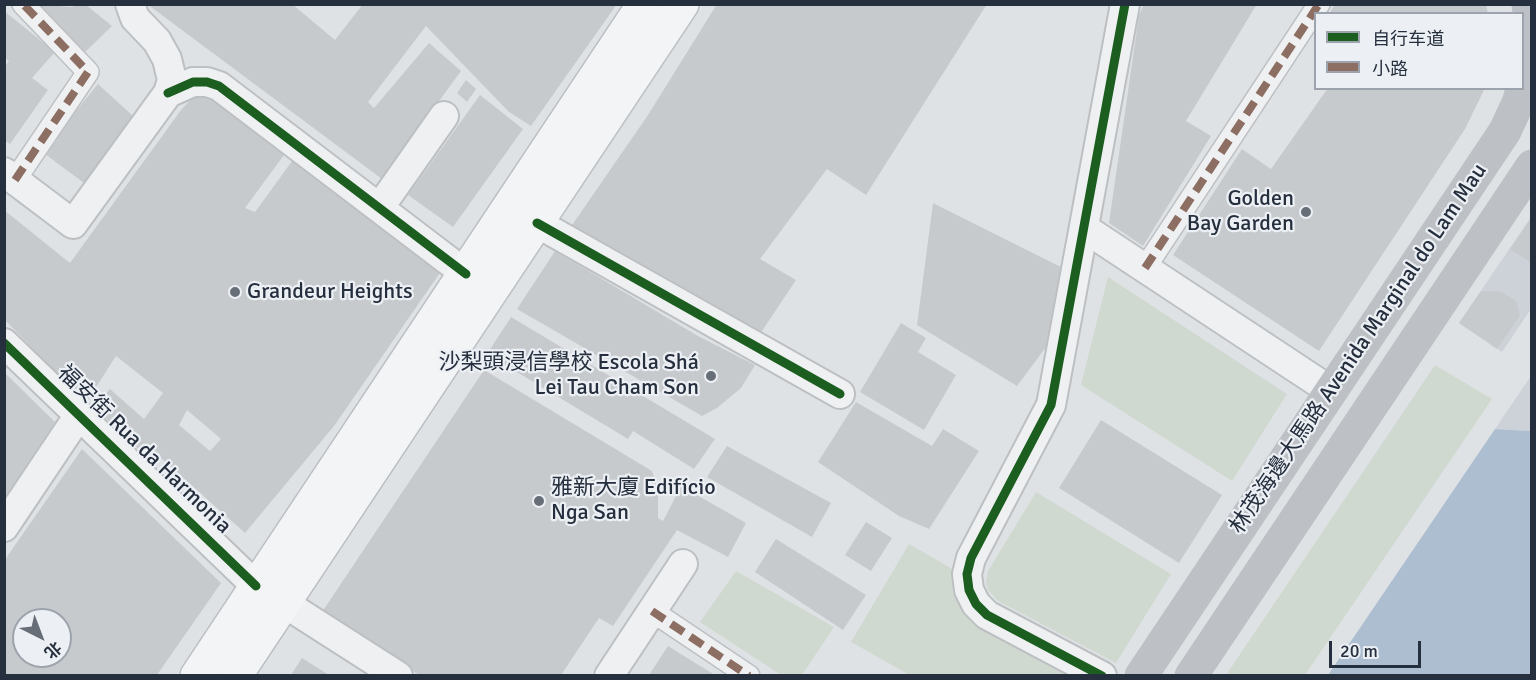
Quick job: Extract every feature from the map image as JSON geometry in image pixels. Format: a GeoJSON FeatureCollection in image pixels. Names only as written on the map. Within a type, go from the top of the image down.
{"type":"FeatureCollection","features":[{"type":"Feature","properties":{"kind":"main road"},"geometry":{"type":"LineString","coordinates":[[235,675],[270,595],[466,273],[644,4]]}},
{"type":"Feature","properties":{"kind":"main road"},"geometry":{"type":"LineString","coordinates":[[197,675],[270,595],[537,223],[682,4]]}},
{"type":"Feature","properties":{"kind":"main road","name":"林茂海邊大馬路 Avenida Marginal do Lam Mau"},"geometry":{"type":"LineString","coordinates":[[1524,84],[1530,58],[1531,27],[1528,4]]}},
{"type":"Feature","properties":{"kind":"main road","name":"林茂海邊大馬路 Avenida Marginal do Lam Mau"},"geometry":{"type":"LineString","coordinates":[[1141,675],[1512,117],[1522,90]]}},
{"type":"Feature","properties":{"kind":"main road","name":"林茂海邊大馬路 Avenida Marginal do Lam Mau"},"geometry":{"type":"LineString","coordinates":[[1191,675],[1532,166]]}},
{"type":"Feature","properties":{"kind":"main road"},"geometry":{"type":"LineString","coordinates":[[1387,307],[1422,330]]}},
{"type":"Feature","properties":{"kind":"street"},"geometry":{"type":"LineString","coordinates":[[23,4],[88,72],[10,176],[73,224],[168,93],[172,80],[172,69],[157,41],[135,18],[130,4]]}},
{"type":"Feature","properties":{"kind":"street"},"geometry":{"type":"LineString","coordinates":[[1102,675],[987,615],[976,604],[969,590],[967,574],[971,558],[1051,405],[1125,4]]}},
{"type":"Feature","properties":{"kind":"street"},"geometry":{"type":"LineString","coordinates":[[1145,268],[1319,4]]}},
{"type":"Feature","properties":{"kind":"street"},"geometry":{"type":"LineString","coordinates":[[168,93],[179,86],[193,82],[207,82],[219,86],[466,273]]}},
{"type":"Feature","properties":{"kind":"street"},"geometry":{"type":"LineString","coordinates":[[380,207],[444,116]]}},
{"type":"Feature","properties":{"kind":"street"},"geometry":{"type":"LineString","coordinates":[[537,223],[840,394]]}},
{"type":"Feature","properties":{"kind":"street"},"geometry":{"type":"LineString","coordinates":[[1084,228],[1330,391]]}},
{"type":"Feature","properties":{"kind":"street","name":"福安街 Rua da Harmonia"},"geometry":{"type":"LineString","coordinates":[[4,343],[270,595],[398,675]]}},
{"type":"Feature","properties":{"kind":"street"},"geometry":{"type":"LineString","coordinates":[[4,527],[80,415]]}},
{"type":"Feature","properties":{"kind":"street"},"geometry":{"type":"LineString","coordinates":[[609,675],[682,564]]}},
{"type":"Feature","properties":{"kind":"street"},"geometry":{"type":"LineString","coordinates":[[652,611],[748,675]]}},
{"type":"Feature","properties":{"kind":"shaded area"},"geometry":{"type":"Polygon","coordinates":[[[1531,217],[1531,309],[1502,352],[1459,323],[1531,217]]]}},
{"type":"Feature","properties":{"kind":"shaded area"},"geometry":{"type":"Polygon","coordinates":[[[1108,277],[1287,394],[1232,481],[1081,385],[1108,277]]]}},
{"type":"Feature","properties":{"kind":"shaded area"},"geometry":{"type":"Polygon","coordinates":[[[1435,365],[1492,399],[1305,675],[1226,675],[1435,365]]]}},
{"type":"Feature","properties":{"kind":"shaded area"},"geometry":{"type":"Polygon","coordinates":[[[1531,376],[1531,431],[1495,429],[1531,376]]]}},
{"type":"Feature","properties":{"kind":"shaded area"},"geometry":{"type":"Polygon","coordinates":[[[1036,492],[1171,574],[1116,663],[998,601],[988,590],[986,582],[988,571],[1036,492]]]}},
{"type":"Feature","properties":{"kind":"shaded area"},"geometry":{"type":"Polygon","coordinates":[[[909,544],[956,571],[957,591],[973,622],[1070,675],[904,675],[906,673],[851,642],[909,544]]]}},
{"type":"Feature","properties":{"kind":"shaded area"},"geometry":{"type":"Polygon","coordinates":[[[736,571],[834,627],[802,675],[781,675],[700,622],[736,571]]]}},
{"type":"Feature","properties":{"kind":"water"},"geometry":{"type":"Polygon","coordinates":[[[1495,429],[1531,431],[1531,675],[1328,675],[1495,429]]]}},
{"type":"Feature","properties":{"kind":"building"},"geometry":{"type":"Polygon","coordinates":[[[37,4],[71,7],[85,4],[112,26],[83,54],[37,4]]]}},
{"type":"Feature","properties":{"kind":"building"},"geometry":{"type":"Polygon","coordinates":[[[147,4],[292,4],[335,40],[363,4],[617,4],[531,126],[509,112],[426,26],[368,102],[374,108],[429,43],[461,71],[382,179],[147,4]]]}},
{"type":"Feature","properties":{"kind":"building"},"geometry":{"type":"Polygon","coordinates":[[[717,4],[987,4],[866,195],[827,169],[760,259],[796,280],[758,337],[568,231],[648,115],[717,4]]]}},
{"type":"Feature","properties":{"kind":"building"},"geometry":{"type":"Polygon","coordinates":[[[1144,4],[1257,4],[1186,121],[1211,136],[1143,246],[1109,223],[1139,15],[1144,4]]]}},
{"type":"Feature","properties":{"kind":"building"},"geometry":{"type":"Polygon","coordinates":[[[1335,4],[1486,4],[1488,12],[1330,12],[1335,4]]]}},
{"type":"Feature","properties":{"kind":"building"},"geometry":{"type":"Polygon","coordinates":[[[4,11],[55,52],[32,78],[48,90],[10,144],[4,140],[4,67],[9,61],[4,57],[4,11]]]}},
{"type":"Feature","properties":{"kind":"building"},"geometry":{"type":"Polygon","coordinates":[[[466,80],[476,89],[467,102],[457,93],[466,80]]]}},
{"type":"Feature","properties":{"kind":"building"},"geometry":{"type":"Polygon","coordinates":[[[98,84],[133,116],[84,183],[45,154],[57,140],[50,134],[61,119],[66,123],[98,84]]]}},
{"type":"Feature","properties":{"kind":"building","name":"Golden Bay Garden"},"geometry":{"type":"Polygon","coordinates":[[[1327,90],[1484,90],[1465,129],[1319,351],[1173,255],[1242,149],[1271,169],[1327,90]]]}},
{"type":"Feature","properties":{"kind":"building"},"geometry":{"type":"Polygon","coordinates":[[[206,93],[287,151],[245,208],[255,212],[295,157],[444,267],[334,426],[245,533],[160,457],[151,461],[94,407],[110,389],[144,419],[163,393],[116,356],[82,409],[49,374],[52,369],[4,319],[4,210],[70,263],[181,110],[196,94],[206,93]],[[187,410],[179,425],[210,451],[221,439],[187,410]]]}},
{"type":"Feature","properties":{"kind":"building"},"geometry":{"type":"Polygon","coordinates":[[[480,95],[523,129],[453,227],[408,195],[480,95]]]}},
{"type":"Feature","properties":{"kind":"building"},"geometry":{"type":"Polygon","coordinates":[[[933,203],[1063,268],[1049,343],[1017,386],[917,325],[933,203]]]}},
{"type":"Feature","properties":{"kind":"building"},"geometry":{"type":"Polygon","coordinates":[[[1532,217],[1532,263],[1510,249],[1532,217]]]}},
{"type":"Feature","properties":{"kind":"building"},"geometry":{"type":"Polygon","coordinates":[[[555,251],[698,336],[755,365],[741,388],[717,408],[702,416],[517,309],[555,251]]]}},
{"type":"Feature","properties":{"kind":"building"},"geometry":{"type":"Polygon","coordinates":[[[1481,291],[1502,292],[1516,301],[1520,315],[1497,349],[1459,323],[1481,291]]]}},
{"type":"Feature","properties":{"kind":"building"},"geometry":{"type":"Polygon","coordinates":[[[511,317],[715,439],[694,469],[633,431],[628,439],[487,354],[511,317]]]}},
{"type":"Feature","properties":{"kind":"building"},"geometry":{"type":"Polygon","coordinates":[[[901,323],[926,338],[918,352],[956,375],[924,430],[860,392],[901,323]]]}},
{"type":"Feature","properties":{"kind":"building"},"geometry":{"type":"Polygon","coordinates":[[[484,370],[652,471],[658,490],[658,518],[663,521],[681,486],[746,523],[728,557],[677,530],[613,626],[599,618],[561,675],[419,675],[322,612],[484,370]]]}},
{"type":"Feature","properties":{"kind":"building"},"geometry":{"type":"Polygon","coordinates":[[[4,372],[55,422],[4,501],[4,372]]]}},
{"type":"Feature","properties":{"kind":"building"},"geometry":{"type":"Polygon","coordinates":[[[856,402],[932,446],[943,429],[979,451],[929,529],[899,516],[818,462],[856,402]]]}},
{"type":"Feature","properties":{"kind":"building"},"geometry":{"type":"Polygon","coordinates":[[[1101,420],[1222,495],[1179,563],[1059,488],[1101,420]]]}},
{"type":"Feature","properties":{"kind":"building"},"geometry":{"type":"Polygon","coordinates":[[[727,446],[831,503],[812,537],[707,477],[727,446]]]}},
{"type":"Feature","properties":{"kind":"building"},"geometry":{"type":"Polygon","coordinates":[[[82,449],[221,583],[157,675],[4,675],[4,561],[82,449]]]}},
{"type":"Feature","properties":{"kind":"building"},"geometry":{"type":"Polygon","coordinates":[[[866,522],[892,538],[871,571],[845,555],[866,522]]]}},
{"type":"Feature","properties":{"kind":"building"},"geometry":{"type":"Polygon","coordinates":[[[776,539],[866,595],[843,630],[755,572],[776,539]]]}},
{"type":"Feature","properties":{"kind":"building"},"geometry":{"type":"Polygon","coordinates":[[[668,646],[684,656],[715,675],[649,675],[668,646]]]}},
{"type":"Feature","properties":{"kind":"building"},"geometry":{"type":"Polygon","coordinates":[[[302,658],[329,675],[291,675],[302,658]]]}},
{"type":"Feature","properties":{"kind":"marked path"},"geometry":{"type":"LineString","coordinates":[[15,180],[88,72],[23,4]]}},
{"type":"Feature","properties":{"kind":"marked path"},"geometry":{"type":"LineString","coordinates":[[1145,268],[1319,4]]}},
{"type":"Feature","properties":{"kind":"marked path"},"geometry":{"type":"LineString","coordinates":[[652,611],[749,676]]}},
{"type":"Feature","properties":{"kind":"cycle path"},"geometry":{"type":"LineString","coordinates":[[1102,676],[987,615],[976,604],[969,590],[967,574],[971,558],[1051,405],[1125,4]]}},
{"type":"Feature","properties":{"kind":"cycle path"},"geometry":{"type":"LineString","coordinates":[[168,93],[193,82],[207,82],[219,86],[466,274]]}},
{"type":"Feature","properties":{"kind":"cycle path"},"geometry":{"type":"LineString","coordinates":[[537,223],[840,394]]}},
{"type":"Feature","properties":{"kind":"cycle path"},"geometry":{"type":"LineString","coordinates":[[4,343],[256,586]]}},
{"type":"Feature","properties":{"kind":"place","name":"Golden Bay Garden"},"geometry":{"type":"Point","coordinates":[1306,212]}},
{"type":"Feature","properties":{"kind":"place","name":"Grandeur Heights"},"geometry":{"type":"Point","coordinates":[235,292]}},
{"type":"Feature","properties":{"kind":"place","name":"沙梨頭浸信學校 Escola Shá Lei Tau Cham Son"},"geometry":{"type":"Point","coordinates":[711,376]}},
{"type":"Feature","properties":{"kind":"place","name":"雅新大廈 Edifício Nga San"},"geometry":{"type":"Point","coordinates":[539,501]}}]}
